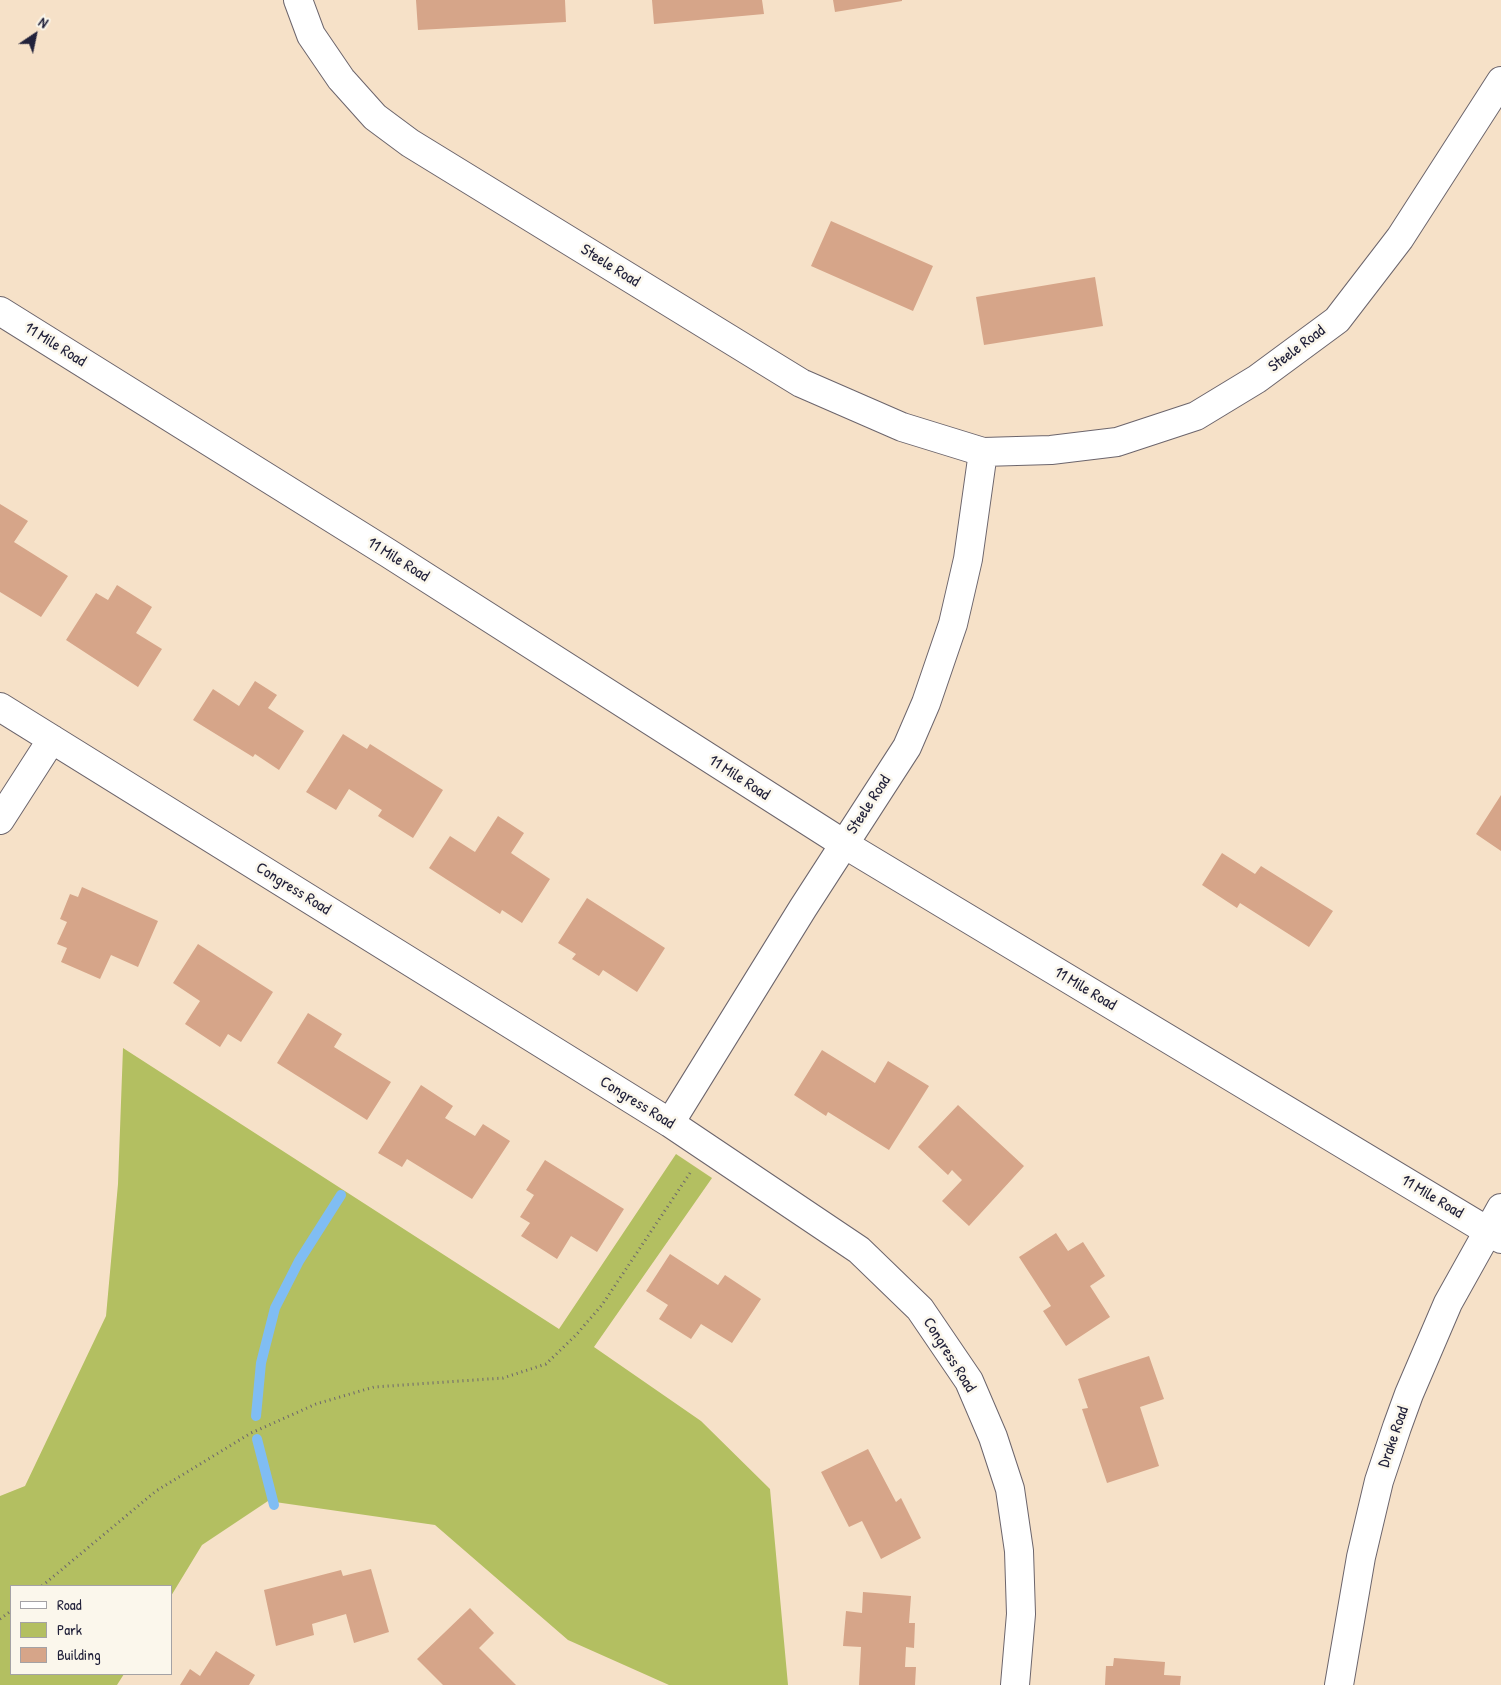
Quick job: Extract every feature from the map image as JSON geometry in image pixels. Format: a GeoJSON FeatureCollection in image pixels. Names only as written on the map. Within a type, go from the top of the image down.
{"type":"FeatureCollection","features":[{"type":"Feature","properties":{"kind":"street","name":"Steele Road"},"geometry":{"type":"LineString","coordinates":[[298,0],[311,35],[341,79],[375,116],[410,143],[801,383],[902,427],[983,452],[1051,450],[1117,442],[1196,416],[1257,379],[1337,320],[1400,238],[1501,81]]}},
{"type":"Feature","properties":{"kind":"street","name":"11 Mile Road"},"geometry":{"type":"LineString","coordinates":[[0,310],[388,553],[844,844],[1496,1226]]}},
{"type":"Feature","properties":{"kind":"street","name":"Steele Road"},"geometry":{"type":"LineString","coordinates":[[670,1123],[906,747],[926,703],[953,624],[968,559],[983,452]]}},
{"type":"Feature","properties":{"kind":"street","name":"Congress Road"},"geometry":{"type":"LineString","coordinates":[[0,707],[670,1123],[859,1250],[920,1309],[969,1382],[993,1437],[1010,1490],[1020,1551],[1021,1614],[1015,1685]]}},
{"type":"Feature","properties":{"kind":"street"},"geometry":{"type":"LineString","coordinates":[[0,820],[52,739]]}},
{"type":"Feature","properties":{"kind":"street","name":"Drake Road"},"geometry":{"type":"LineString","coordinates":[[1339,1685],[1360,1557],[1379,1481],[1397,1427],[1448,1303],[1496,1226]]}},
{"type":"Feature","properties":{"kind":"path"},"geometry":{"type":"LineString","coordinates":[[43,1585],[156,1491],[252,1433],[316,1404],[374,1386],[503,1378],[546,1364],[576,1335],[602,1305],[707,1147]]}},
{"type":"Feature","properties":{"kind":"path"},"geometry":{"type":"LineString","coordinates":[[0,1620],[10,1612]]}},
{"type":"Feature","properties":{"kind":"green space"},"geometry":{"type":"Polygon","coordinates":[[[123,1048],[559,1329],[676,1154],[712,1178],[594,1347],[701,1421],[770,1489],[788,1685],[669,1685],[568,1640],[435,1525],[268,1501],[202,1545],[172,1594],[172,1585],[10,1585],[10,1675],[123,1675],[117,1685],[0,1685],[0,1496],[25,1486],[106,1316],[118,1184],[123,1048]]]}},
{"type":"Feature","properties":{"kind":"building"},"geometry":{"type":"Polygon","coordinates":[[[416,0],[565,0],[566,22],[418,30],[416,0]]]}},
{"type":"Feature","properties":{"kind":"building"},"geometry":{"type":"Polygon","coordinates":[[[652,0],[762,0],[764,14],[654,24],[652,0]]]}},
{"type":"Feature","properties":{"kind":"building"},"geometry":{"type":"Polygon","coordinates":[[[833,0],[902,0],[902,1],[835,12],[833,0]]]}},
{"type":"Feature","properties":{"kind":"building"},"geometry":{"type":"Polygon","coordinates":[[[831,221],[933,266],[913,311],[811,266],[831,221]]]}},
{"type":"Feature","properties":{"kind":"building"},"geometry":{"type":"Polygon","coordinates":[[[1095,277],[1103,326],[984,345],[976,297],[1095,277]]]}},
{"type":"Feature","properties":{"kind":"building"},"geometry":{"type":"Polygon","coordinates":[[[0,504],[28,521],[14,542],[68,576],[41,617],[0,592],[0,504]]]}},
{"type":"Feature","properties":{"kind":"building"},"geometry":{"type":"Polygon","coordinates":[[[117,585],[152,607],[136,633],[162,649],[138,687],[66,640],[96,593],[108,600],[117,585]]]}},
{"type":"Feature","properties":{"kind":"building"},"geometry":{"type":"Polygon","coordinates":[[[255,681],[277,695],[268,708],[304,731],[279,770],[255,754],[253,757],[193,720],[213,689],[239,706],[255,681]]]}},
{"type":"Feature","properties":{"kind":"building"},"geometry":{"type":"Polygon","coordinates":[[[343,734],[367,749],[370,744],[443,790],[413,838],[378,816],[382,810],[349,789],[336,810],[306,792],[343,734]]]}},
{"type":"Feature","properties":{"kind":"building"},"geometry":{"type":"Polygon","coordinates":[[[1501,795],[1501,851],[1476,834],[1501,795]]]}},
{"type":"Feature","properties":{"kind":"building"},"geometry":{"type":"Polygon","coordinates":[[[498,816],[524,833],[511,853],[550,879],[522,923],[502,910],[500,914],[429,868],[450,836],[475,852],[498,816]]]}},
{"type":"Feature","properties":{"kind":"building"},"geometry":{"type":"Polygon","coordinates":[[[1222,853],[1255,874],[1261,866],[1333,911],[1309,947],[1240,903],[1237,908],[1202,885],[1222,853]]]}},
{"type":"Feature","properties":{"kind":"building"},"geometry":{"type":"Polygon","coordinates":[[[82,887],[158,921],[138,967],[111,955],[100,979],[61,962],[67,948],[57,944],[67,922],[60,919],[70,894],[78,897],[82,887]]]}},
{"type":"Feature","properties":{"kind":"building"},"geometry":{"type":"Polygon","coordinates":[[[587,898],[665,948],[637,992],[603,970],[599,976],[572,959],[576,954],[558,943],[587,898]]]}},
{"type":"Feature","properties":{"kind":"building"},"geometry":{"type":"Polygon","coordinates":[[[198,944],[273,992],[241,1042],[228,1034],[220,1047],[185,1024],[200,1001],[173,983],[198,944]]]}},
{"type":"Feature","properties":{"kind":"building"},"geometry":{"type":"Polygon","coordinates":[[[308,1013],[342,1034],[334,1047],[391,1082],[367,1120],[277,1063],[308,1013]]]}},
{"type":"Feature","properties":{"kind":"building"},"geometry":{"type":"Polygon","coordinates":[[[822,1050],[875,1083],[888,1061],[929,1086],[889,1150],[828,1112],[826,1116],[794,1095],[822,1050]]]}},
{"type":"Feature","properties":{"kind":"building"},"geometry":{"type":"Polygon","coordinates":[[[421,1085],[453,1106],[445,1118],[475,1136],[483,1124],[510,1141],[472,1199],[407,1159],[402,1167],[378,1153],[421,1085]]]}},
{"type":"Feature","properties":{"kind":"building"},"geometry":{"type":"Polygon","coordinates":[[[958,1105],[1024,1166],[969,1226],[942,1201],[962,1180],[952,1170],[948,1175],[918,1147],[958,1105]]]}},
{"type":"Feature","properties":{"kind":"building"},"geometry":{"type":"Polygon","coordinates":[[[545,1160],[624,1209],[597,1252],[571,1236],[557,1259],[521,1236],[530,1223],[520,1217],[534,1195],[526,1190],[545,1160]]]}},
{"type":"Feature","properties":{"kind":"building"},"geometry":{"type":"Polygon","coordinates":[[[1056,1233],[1068,1251],[1083,1242],[1105,1276],[1090,1286],[1110,1317],[1066,1346],[1043,1311],[1051,1306],[1019,1257],[1056,1233]]]}},
{"type":"Feature","properties":{"kind":"building"},"geometry":{"type":"Polygon","coordinates":[[[670,1254],[718,1285],[725,1275],[761,1299],[732,1343],[701,1324],[691,1339],[659,1319],[668,1305],[646,1291],[670,1254]]]}},
{"type":"Feature","properties":{"kind":"building"},"geometry":{"type":"Polygon","coordinates":[[[1149,1356],[1164,1399],[1140,1407],[1159,1466],[1107,1483],[1082,1409],[1088,1408],[1078,1379],[1149,1356]]]}},
{"type":"Feature","properties":{"kind":"building"},"geometry":{"type":"Polygon","coordinates":[[[868,1449],[896,1502],[901,1498],[921,1538],[881,1559],[862,1521],[849,1527],[821,1472],[868,1449]]]}},
{"type":"Feature","properties":{"kind":"building"},"geometry":{"type":"Polygon","coordinates":[[[371,1569],[389,1632],[354,1643],[346,1614],[312,1624],[314,1635],[276,1646],[264,1590],[341,1570],[343,1576],[371,1569]]]}},
{"type":"Feature","properties":{"kind":"building"},"geometry":{"type":"Polygon","coordinates":[[[863,1592],[911,1596],[909,1623],[915,1623],[914,1648],[906,1647],[905,1667],[916,1667],[915,1685],[859,1685],[861,1647],[843,1646],[846,1611],[862,1613],[863,1592]]]}},
{"type":"Feature","properties":{"kind":"building"},"geometry":{"type":"Polygon","coordinates":[[[470,1608],[494,1633],[479,1648],[516,1685],[443,1685],[417,1659],[470,1608]]]}},
{"type":"Feature","properties":{"kind":"building"},"geometry":{"type":"Polygon","coordinates":[[[216,1651],[255,1675],[249,1685],[180,1685],[190,1669],[200,1676],[216,1651]]]}},
{"type":"Feature","properties":{"kind":"building"},"geometry":{"type":"Polygon","coordinates":[[[1114,1658],[1165,1662],[1164,1675],[1181,1676],[1180,1685],[1105,1685],[1106,1666],[1113,1666],[1114,1658]]]}},
{"type":"Feature","properties":{"kind":"waterway"},"geometry":{"type":"LineString","coordinates":[[256,1416],[261,1363],[275,1308],[299,1261],[341,1195]]}},
{"type":"Feature","properties":{"kind":"waterway"},"geometry":{"type":"LineString","coordinates":[[257,1439],[274,1505]]}}]}
